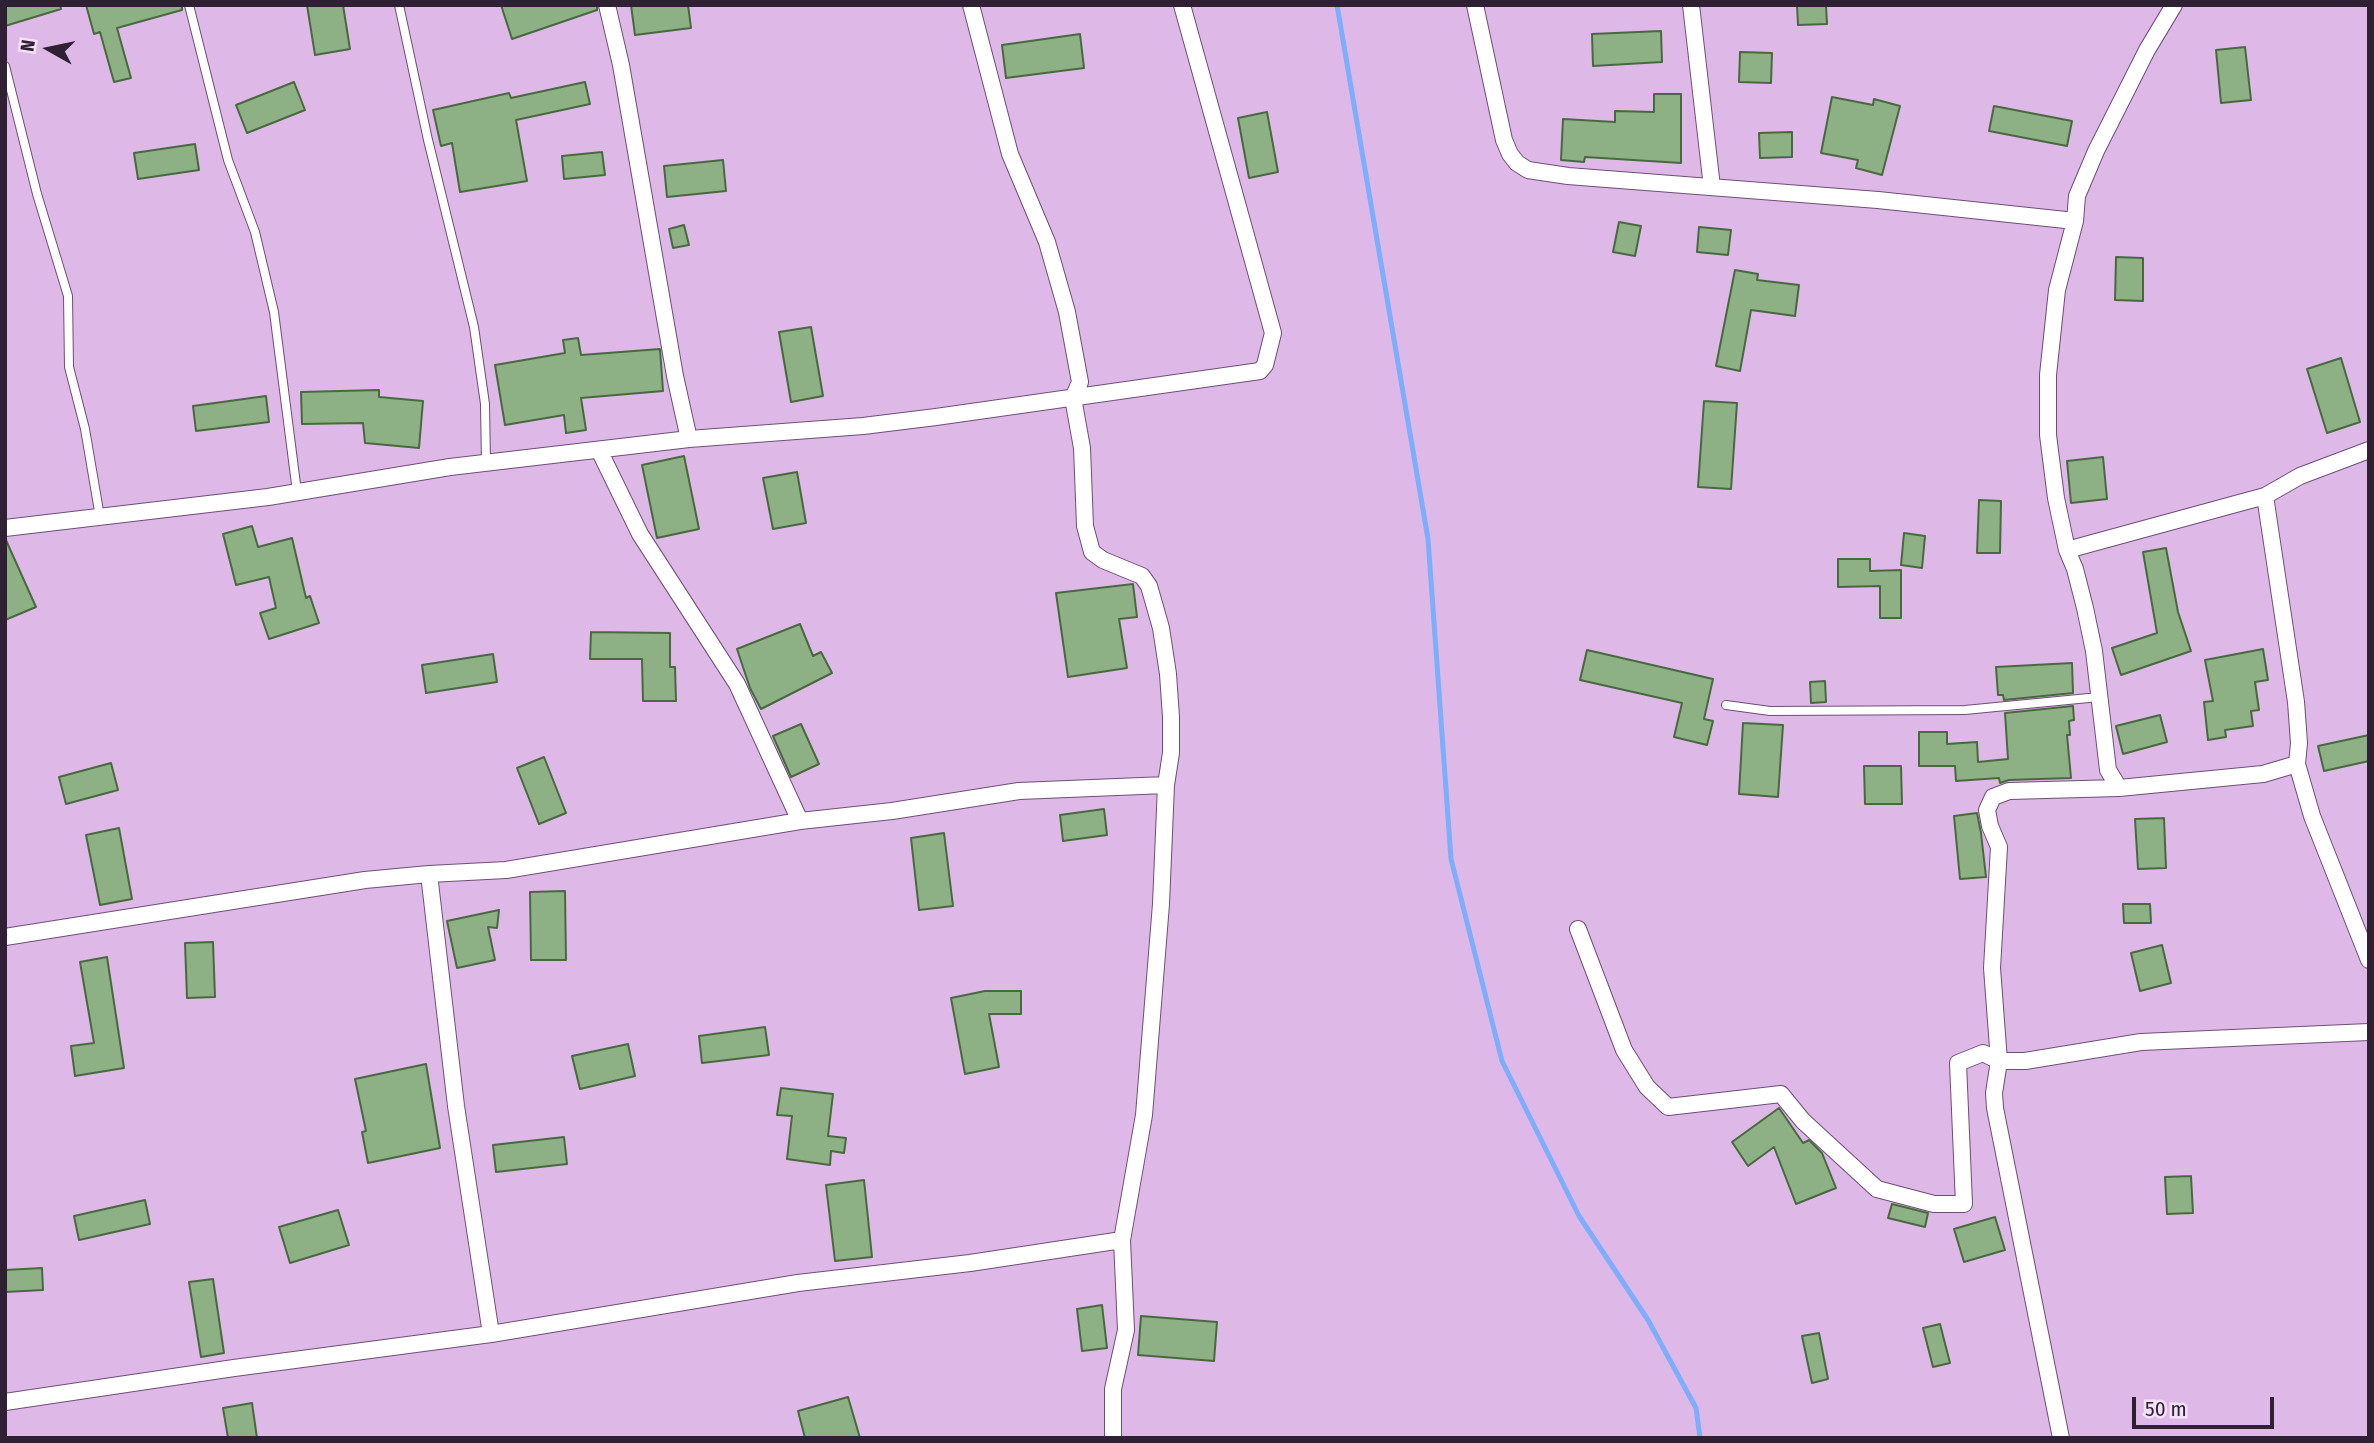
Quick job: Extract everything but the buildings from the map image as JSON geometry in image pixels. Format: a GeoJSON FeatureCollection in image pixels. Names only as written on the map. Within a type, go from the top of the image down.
{"type":"FeatureCollection","features":[{"type":"Feature","properties":{"kind":"street"},"geometry":{"type":"LineString","coordinates":[[607,5],[621,65],[675,376],[689,439]]}},
{"type":"Feature","properties":{"kind":"street"},"geometry":{"type":"LineString","coordinates":[[971,5],[1010,154],[1047,242],[1067,312],[1080,382],[1073,398],[1082,448],[1085,526],[1092,551],[1103,560],[1142,576],[1149,586],[1157,610],[1165,650],[1171,716],[1171,753],[1166,785],[1161,904],[1144,1115],[1122,1240],[1126,1330],[1113,1389],[1113,1438]]}},
{"type":"Feature","properties":{"kind":"street"},"geometry":{"type":"LineString","coordinates":[[5,528],[297,492],[486,463],[689,439],[863,426],[1260,371],[1265,365],[1273,333],[1182,5]]}},
{"type":"Feature","properties":{"kind":"street"},"geometry":{"type":"LineString","coordinates":[[1475,5],[1504,140],[1517,163],[1528,170],[1567,176],[1878,200],[2075,221]]}},
{"type":"Feature","properties":{"kind":"street"},"geometry":{"type":"LineString","coordinates":[[1691,5],[1712,187]]}},
{"type":"Feature","properties":{"kind":"street"},"geometry":{"type":"LineString","coordinates":[[2119,788],[2108,770],[2085,608],[2067,550],[2056,498],[2048,435],[2048,375],[2057,290],[2075,221],[2077,196],[2096,150],[2147,50],[2174,5]]}},
{"type":"Feature","properties":{"kind":"street"},"geometry":{"type":"LineString","coordinates":[[599,450],[640,534],[737,684],[800,821]]}},
{"type":"Feature","properties":{"kind":"street"},"geometry":{"type":"LineString","coordinates":[[2067,550],[2265,496],[2300,476],[2369,450]]}},
{"type":"Feature","properties":{"kind":"street"},"geometry":{"type":"LineString","coordinates":[[2265,496],[2296,702],[2299,743],[2297,764],[2312,816],[2369,960]]}},
{"type":"Feature","properties":{"kind":"street"},"geometry":{"type":"LineString","coordinates":[[2061,1438],[1997,1120],[1994,1093],[1999,1061],[1992,968],[1999,847],[1987,810],[1993,797],[2009,791],[2119,788],[2263,774],[2297,764]]}},
{"type":"Feature","properties":{"kind":"street"},"geometry":{"type":"LineString","coordinates":[[5,937],[365,880],[506,870],[800,821],[892,811],[1019,791],[1166,785]]}},
{"type":"Feature","properties":{"kind":"street"},"geometry":{"type":"LineString","coordinates":[[429,874],[456,1106],[491,1334]]}},
{"type":"Feature","properties":{"kind":"street"},"geometry":{"type":"LineString","coordinates":[[1578,929],[1624,1050],[1647,1087],[1668,1107],[1781,1094],[1803,1121],[1877,1188],[1934,1204],[1964,1204],[1958,1063],[1983,1052],[1999,1061],[2025,1061],[2141,1042],[2369,1032]]}},
{"type":"Feature","properties":{"kind":"street"},"geometry":{"type":"LineString","coordinates":[[5,1402],[491,1334],[798,1283],[970,1263],[1122,1240]]}},
{"type":"Feature","properties":{"kind":"lane"},"geometry":{"type":"LineString","coordinates":[[189,5],[228,160],[255,232],[274,312],[297,492]]}},
{"type":"Feature","properties":{"kind":"lane"},"geometry":{"type":"LineString","coordinates":[[399,5],[428,140],[474,327],[485,404],[486,463]]}},
{"type":"Feature","properties":{"kind":"lane"},"geometry":{"type":"LineString","coordinates":[[5,66],[37,194],[68,296],[69,367],[85,429],[100,517]]}},
{"type":"Feature","properties":{"kind":"lane"},"geometry":{"type":"LineString","coordinates":[[1726,705],[1770,711],[1965,710],[2099,697]]}},
{"type":"Feature","properties":{"kind":"waterway"},"geometry":{"type":"LineString","coordinates":[[1337,5],[1428,539],[1451,859],[1502,1061],[1579,1216],[1648,1320],[1696,1408],[1700,1438]]}}]}
